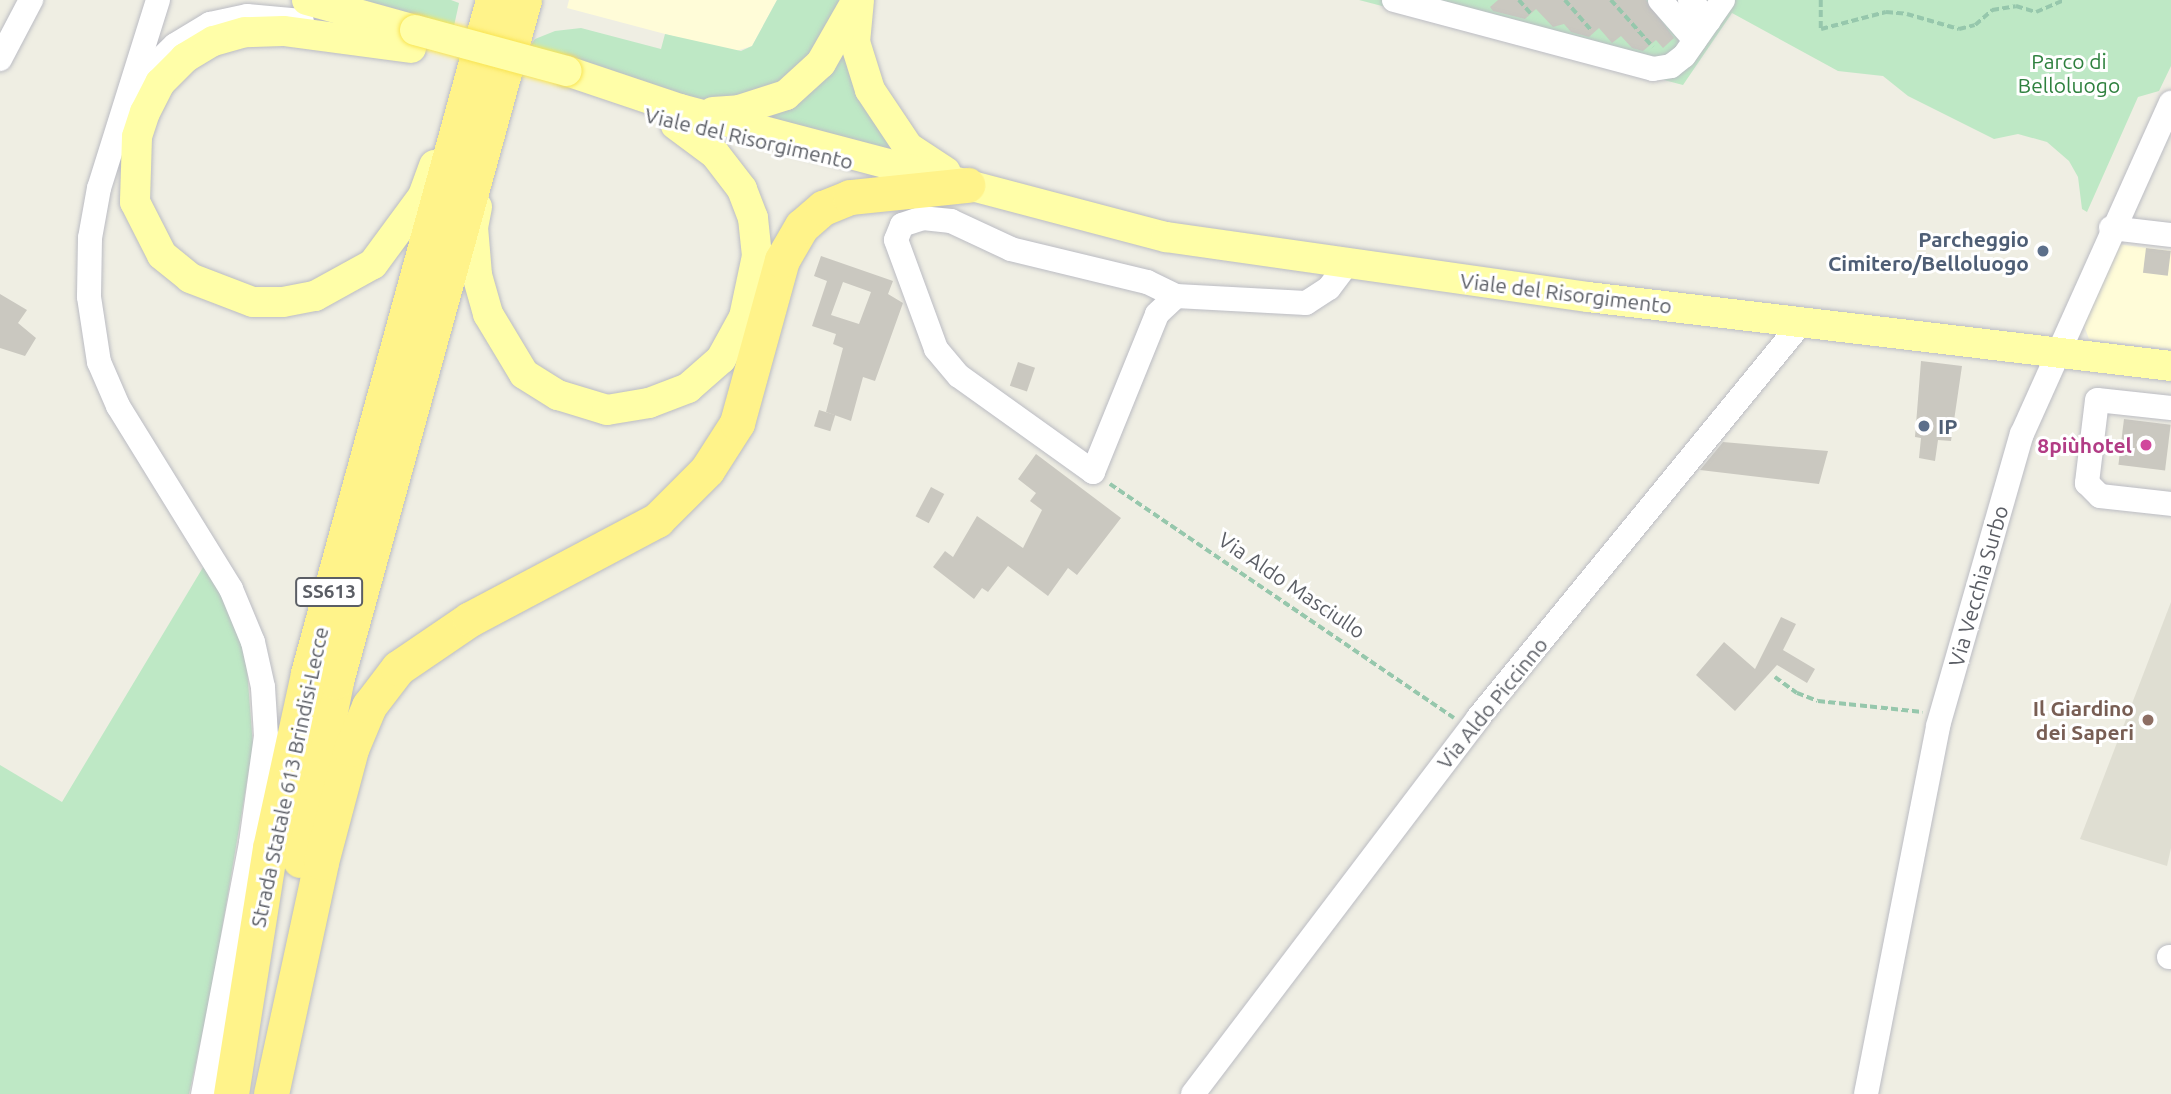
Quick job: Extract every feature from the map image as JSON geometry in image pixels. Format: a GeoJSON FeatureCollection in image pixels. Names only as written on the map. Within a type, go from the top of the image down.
{"type":"FeatureCollection","features":[{"type":"Feature","properties":{"kind":"highway"},"geometry":{"type":"LineString","coordinates":[[481,102],[493,0]]}},
{"type":"Feature","properties":{"kind":"highway"},"geometry":{"type":"LineString","coordinates":[[481,102],[524,0]]}},
{"type":"Feature","properties":{"kind":"highway","name":"Strada Statale 613 Brindisi-Lecce"},"geometry":{"type":"LineString","coordinates":[[231,1094],[270,848],[307,673],[481,102]]}},
{"type":"Feature","properties":{"kind":"highway","name":"Strada Statale 613 Brindisi-Lecce"},"geometry":{"type":"LineString","coordinates":[[259,1094],[336,681],[481,102]]}},
{"type":"Feature","properties":{"kind":"highway"},"geometry":{"type":"LineString","coordinates":[[271,1094],[321,862],[351,749],[369,706],[398,668],[470,619],[657,520],[707,470],[737,423],[782,260],[809,220],[850,197],[967,186]]}},
{"type":"Feature","properties":{"kind":"main road"},"geometry":{"type":"LineString","coordinates":[[307,0],[413,39]]}},
{"type":"Feature","properties":{"kind":"main road"},"geometry":{"type":"LineString","coordinates":[[678,117],[739,110],[786,95],[821,63],[858,0]]}},
{"type":"Feature","properties":{"kind":"main road"},"geometry":{"type":"LineString","coordinates":[[858,0],[855,42],[861,68],[881,108],[908,147],[967,186]]}},
{"type":"Feature","properties":{"kind":"main road"},"geometry":{"type":"LineString","coordinates":[[413,39],[283,31],[245,32],[213,41],[185,58],[160,83],[137,137],[135,202],[162,255],[190,278],[253,302],[283,302],[315,296],[373,264],[424,196],[449,123],[481,102]]}},
{"type":"Feature","properties":{"kind":"main road","name":"Viale del Risorgimento"},"geometry":{"type":"LineString","coordinates":[[413,39],[564,80],[678,117],[1166,237],[1347,264],[2171,366]]}},
{"type":"Feature","properties":{"kind":"main road"},"geometry":{"type":"LineString","coordinates":[[481,102],[473,227],[477,275],[488,314],[524,374],[558,395],[607,410],[649,403],[688,388],[721,359],[744,317],[754,284],[757,256],[753,218],[742,189],[715,154],[678,117]]}},
{"type":"Feature","properties":{"kind":"street"},"geometry":{"type":"LineString","coordinates":[[0,59],[31,0]]}},
{"type":"Feature","properties":{"kind":"street"},"geometry":{"type":"LineString","coordinates":[[158,0],[99,188],[90,238],[89,297],[99,362],[143,450],[231,589],[253,642],[263,687],[266,736],[251,843],[203,1094]]}},
{"type":"Feature","properties":{"kind":"street"},"geometry":{"type":"LineString","coordinates":[[1394,0],[1653,69],[1671,66],[1702,31],[1723,0]]}},
{"type":"Feature","properties":{"kind":"street"},"geometry":{"type":"LineString","coordinates":[[1660,0],[1702,31]]}},
{"type":"Feature","properties":{"kind":"street"},"geometry":{"type":"LineString","coordinates":[[1690,0],[1702,31]]}},
{"type":"Feature","properties":{"kind":"street"},"geometry":{"type":"LineString","coordinates":[[129,90],[175,45],[210,24],[247,16],[288,17],[413,39]]}},
{"type":"Feature","properties":{"kind":"street","name":"Via Vecchia Surbo"},"geometry":{"type":"LineString","coordinates":[[1866,1094],[1942,714],[2022,434],[2111,228],[2171,103]]}},
{"type":"Feature","properties":{"kind":"street"},"geometry":{"type":"LineString","coordinates":[[1177,296],[1157,314],[1093,472],[959,376],[936,349],[896,240],[902,225],[923,218],[951,221],[1011,249],[1147,282],[1177,296],[1306,303],[1329,288],[1347,264]]}},
{"type":"Feature","properties":{"kind":"street"},"geometry":{"type":"LineString","coordinates":[[2111,228],[2171,235]]}},
{"type":"Feature","properties":{"kind":"street","name":"Via Aldo Piccinno"},"geometry":{"type":"LineString","coordinates":[[1194,1094],[1470,729],[1802,322]]}},
{"type":"Feature","properties":{"kind":"street"},"geometry":{"type":"LineString","coordinates":[[2171,408],[2097,400],[2087,483],[2100,496],[2171,504]]}},
{"type":"Feature","properties":{"kind":"path"},"geometry":{"type":"LineString","coordinates":[[1611,0],[1671,66]]}},
{"type":"Feature","properties":{"kind":"path"},"geometry":{"type":"LineString","coordinates":[[1822,0],[1821,29],[1886,12],[1959,29],[1975,25],[1992,10],[2016,6],[2036,12],[2064,0]]}},
{"type":"Feature","properties":{"kind":"path","name":"Via Aldo Masciullo"},"geometry":{"type":"LineString","coordinates":[[1093,472],[1470,729]]}},
{"type":"Feature","properties":{"kind":"path"},"geometry":{"type":"LineString","coordinates":[[1775,677],[1797,693],[1818,701],[1942,714]]}},
{"type":"Feature","properties":{"kind":"shaded area"},"geometry":{"type":"Polygon","coordinates":[[[569,0],[777,0],[752,46],[733,52],[567,8],[569,0]]]}},
{"type":"Feature","properties":{"kind":"shaded area"},"geometry":{"type":"Polygon","coordinates":[[[2117,244],[2171,251],[2171,349],[2089,339],[2082,320],[2117,244]]]}},
{"type":"Feature","properties":{"kind":"shaded area","name":"Il Giardino dei Saperi"},"geometry":{"type":"Polygon","coordinates":[[[2171,602],[2171,848],[2167,866],[2080,839],[2171,602]]]}},
{"type":"Feature","properties":{"kind":"green space"},"geometry":{"type":"Polygon","coordinates":[[[325,0],[451,0],[459,3],[452,35],[325,0]]]}},
{"type":"Feature","properties":{"kind":"green space"},"geometry":{"type":"Polygon","coordinates":[[[777,0],[842,0],[808,67],[760,95],[704,101],[525,54],[535,39],[555,31],[581,28],[661,49],[665,34],[741,51],[752,46],[777,0]]]}},
{"type":"Feature","properties":{"kind":"green space","name":"Parco di Belloluogo"},"geometry":{"type":"Polygon","coordinates":[[[1359,0],[2171,0],[2171,66],[2159,91],[2138,97],[2087,212],[2082,209],[2078,177],[2069,161],[2047,142],[2018,134],[1994,139],[1908,96],[1883,76],[1838,71],[1732,13],[1683,85],[1359,0]]]}},
{"type":"Feature","properties":{"kind":"green space"},"geometry":{"type":"Polygon","coordinates":[[[845,42],[896,151],[763,118],[845,42]]]}},
{"type":"Feature","properties":{"kind":"green space"},"geometry":{"type":"Polygon","coordinates":[[[205,564],[229,608],[246,656],[253,746],[210,1000],[189,1094],[0,1094],[0,765],[62,802],[205,564]]]}},
{"type":"Feature","properties":{"kind":"building"},"geometry":{"type":"Polygon","coordinates":[[[1498,0],[1646,0],[1674,38],[1663,48],[1656,40],[1643,51],[1632,48],[1621,36],[1612,43],[1599,28],[1589,37],[1571,32],[1564,24],[1553,27],[1536,9],[1525,19],[1493,11],[1490,7],[1498,0]]]}},
{"type":"Feature","properties":{"kind":"building"},"geometry":{"type":"Polygon","coordinates":[[[2146,248],[2171,251],[2168,276],[2143,273],[2146,248]]]}},
{"type":"Feature","properties":{"kind":"building"},"geometry":{"type":"Polygon","coordinates":[[[821,256],[893,281],[888,294],[903,303],[875,381],[863,377],[851,421],[826,412],[843,348],[833,344],[836,334],[812,326],[827,281],[814,276],[821,256]],[[843,282],[831,315],[859,324],[871,292],[843,282]]]}},
{"type":"Feature","properties":{"kind":"building"},"geometry":{"type":"Polygon","coordinates":[[[0,294],[27,310],[18,323],[36,338],[25,356],[0,348],[0,294]]]}},
{"type":"Feature","properties":{"kind":"building"},"geometry":{"type":"Polygon","coordinates":[[[1921,361],[1962,366],[1951,441],[1938,440],[1935,461],[1919,458],[1921,438],[1915,437],[1921,361]]]}},
{"type":"Feature","properties":{"kind":"building"},"geometry":{"type":"Polygon","coordinates":[[[1018,362],[1035,368],[1027,391],[1010,386],[1018,362]]]}},
{"type":"Feature","properties":{"kind":"building"},"geometry":{"type":"Polygon","coordinates":[[[819,410],[835,415],[830,431],[814,426],[819,410]]]}},
{"type":"Feature","properties":{"kind":"building","name":"8piùhotel"},"geometry":{"type":"Polygon","coordinates":[[[2124,419],[2171,425],[2165,470],[2118,465],[2124,419]]]}},
{"type":"Feature","properties":{"kind":"building"},"geometry":{"type":"Polygon","coordinates":[[[1723,442],[1828,451],[1819,484],[1700,470],[1723,442]]]}},
{"type":"Feature","properties":{"kind":"building"},"geometry":{"type":"Polygon","coordinates":[[[1036,454],[1121,518],[1077,575],[1068,568],[1048,596],[1008,566],[988,592],[982,588],[974,599],[933,567],[945,551],[953,557],[977,516],[1023,548],[1042,510],[1030,501],[1036,493],[1018,479],[1036,454]]]}},
{"type":"Feature","properties":{"kind":"building"},"geometry":{"type":"Polygon","coordinates":[[[931,487],[944,494],[929,523],[916,516],[931,487]]]}},
{"type":"Feature","properties":{"kind":"building"},"geometry":{"type":"Polygon","coordinates":[[[1781,617],[1796,624],[1783,650],[1815,669],[1807,683],[1777,665],[1735,711],[1696,675],[1724,642],[1755,669],[1781,617]]]}},
{"type":"Feature","properties":{"kind":"place","name":"Parcheggio Cimitero/Belloluogo"},"geometry":{"type":"Point","coordinates":[2043,251]}},
{"type":"Feature","properties":{"kind":"place","name":"IP"},"geometry":{"type":"Point","coordinates":[1924,426]}},
{"type":"Feature","properties":{"kind":"place","name":"8piùhotel"},"geometry":{"type":"Point","coordinates":[2146,445]}},
{"type":"Feature","properties":{"kind":"place","name":"Il Giardino dei Saperi"},"geometry":{"type":"Point","coordinates":[2148,720]}}]}
